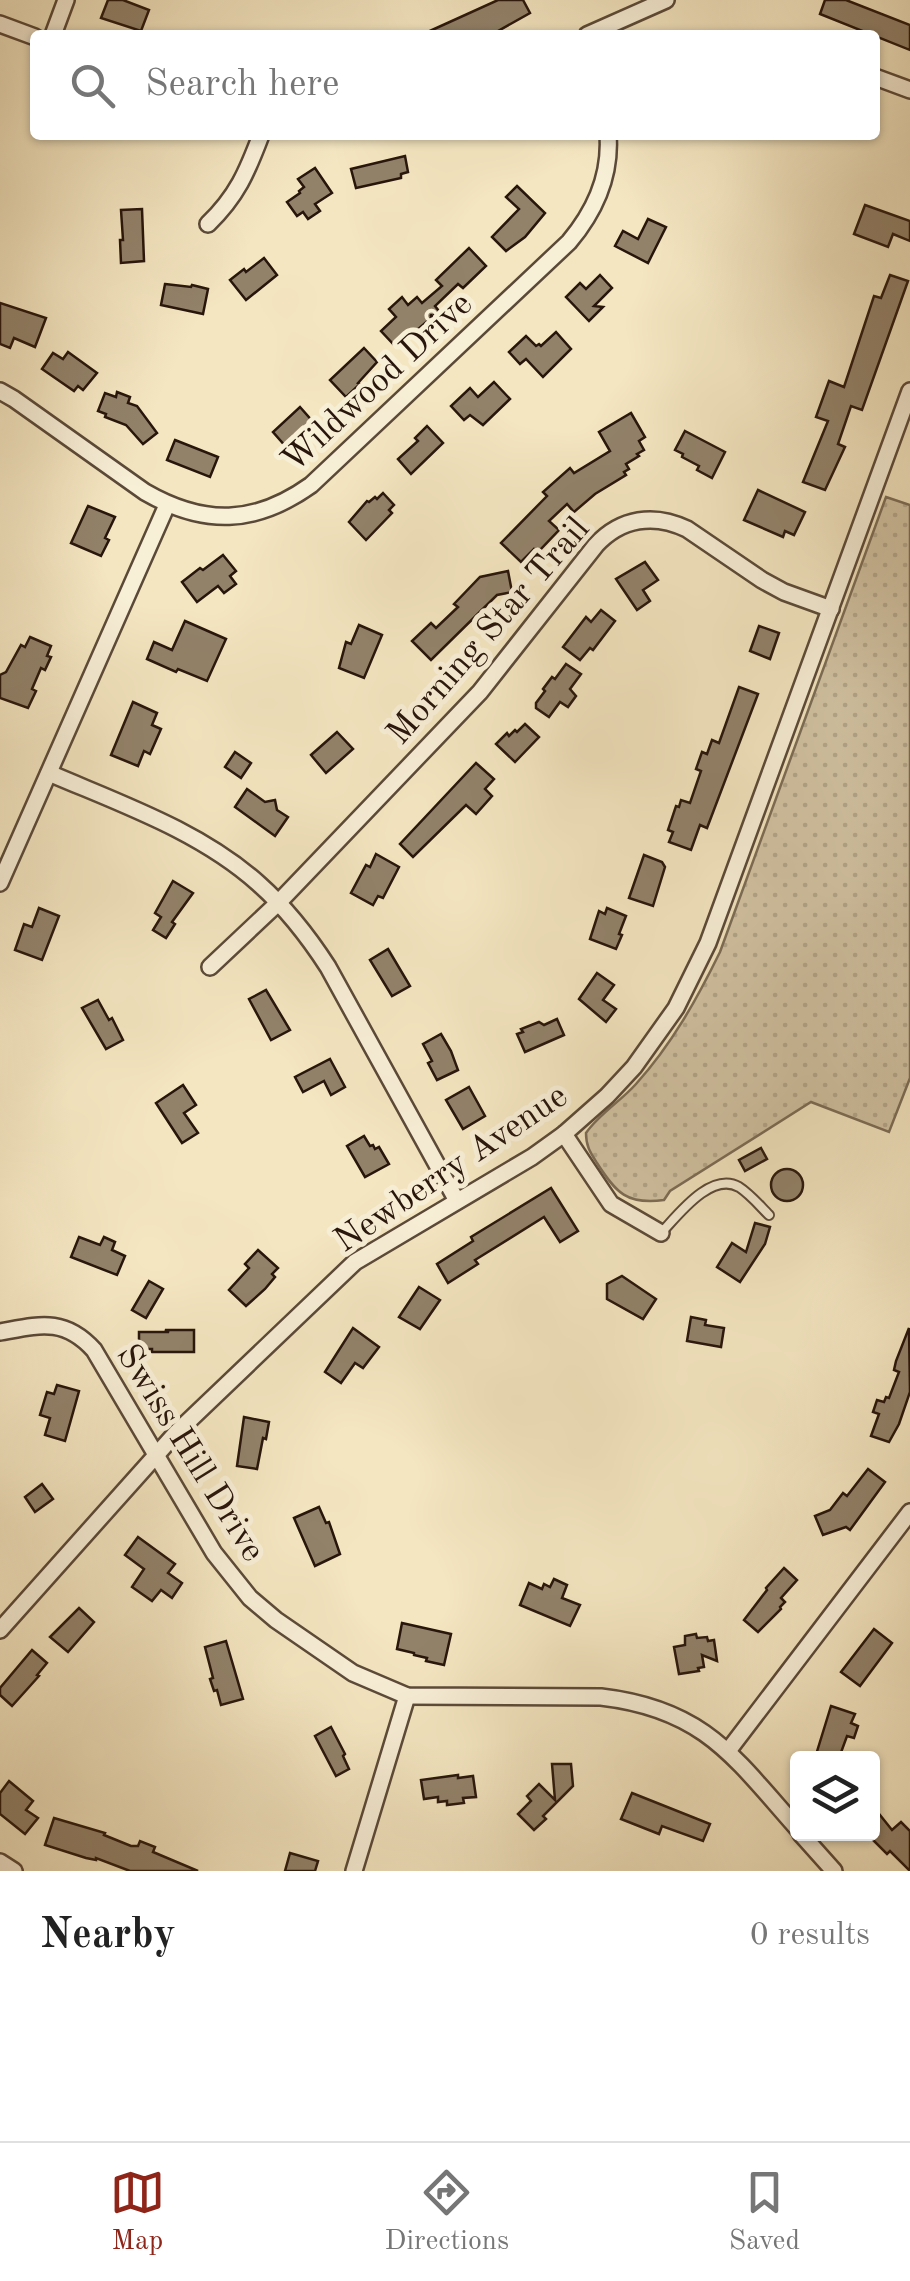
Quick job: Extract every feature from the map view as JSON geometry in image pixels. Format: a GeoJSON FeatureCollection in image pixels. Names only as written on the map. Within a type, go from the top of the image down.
{"type":"FeatureCollection","features":[{"type":"Feature","properties":{"kind":"street"},"geometry":{"type":"LineString","coordinates":[[56,30],[66,0]]}},
{"type":"Feature","properties":{"kind":"street"},"geometry":{"type":"LineString","coordinates":[[597,30],[666,0]]}},
{"type":"Feature","properties":{"kind":"street"},"geometry":{"type":"LineString","coordinates":[[0,24],[30,35]]}},
{"type":"Feature","properties":{"kind":"street"},"geometry":{"type":"LineString","coordinates":[[880,79],[910,90]]}},
{"type":"Feature","properties":{"kind":"street"},"geometry":{"type":"LineString","coordinates":[[208,224],[236,194],[259,140]]}},
{"type":"Feature","properties":{"kind":"street","name":"Wildwood Drive"},"geometry":{"type":"LineString","coordinates":[[0,392],[167,505],[196,515],[218,517],[240,516],[276,506],[311,485],[576,234],[595,204],[603,182],[608,140]]}},
{"type":"Feature","properties":{"kind":"street","name":"Newberry Avenue"},"geometry":{"type":"LineString","coordinates":[[0,1630],[176,1433],[355,1262],[564,1134],[634,1067],[669,1019],[708,943],[910,391]]}},
{"type":"Feature","properties":{"kind":"street"},"geometry":{"type":"LineString","coordinates":[[0,883],[167,505]]}},
{"type":"Feature","properties":{"kind":"street","name":"Morning Star Trail"},"geometry":{"type":"LineString","coordinates":[[210,967],[279,902],[480,692],[596,545],[616,528],[646,519],[674,523],[762,580],[830,609]]}},
{"type":"Feature","properties":{"kind":"street"},"geometry":{"type":"LineString","coordinates":[[49,772],[198,840],[230,860],[279,902],[328,966],[457,1201]]}},
{"type":"Feature","properties":{"kind":"street"},"geometry":{"type":"LineString","coordinates":[[564,1134],[611,1204],[661,1233]]}},
{"type":"Feature","properties":{"kind":"street","name":"Swiss Hill Drive"},"geometry":{"type":"LineString","coordinates":[[0,1332],[45,1325],[71,1330],[84,1339],[214,1553],[250,1598],[352,1673],[406,1696],[601,1697],[630,1700],[678,1716],[728,1751],[790,1821]]}},
{"type":"Feature","properties":{"kind":"street"},"geometry":{"type":"LineString","coordinates":[[728,1751],[910,1512]]}},
{"type":"Feature","properties":{"kind":"street"},"geometry":{"type":"LineString","coordinates":[[354,1871],[406,1696]]}},
{"type":"Feature","properties":{"kind":"street","name":"Swiss Hill Drive"},"geometry":{"type":"LineString","coordinates":[[808,1841],[834,1871]]}},
{"type":"Feature","properties":{"kind":"street"},"geometry":{"type":"LineString","coordinates":[[0,1862],[14,1871]]}},
{"type":"Feature","properties":{"kind":"lane"},"geometry":{"type":"LineString","coordinates":[[661,1233],[691,1201],[721,1183],[735,1184],[769,1215]]}},
{"type":"Feature","properties":{"kind":"shaded area"},"geometry":{"type":"Polygon","coordinates":[[[886,497],[910,505],[910,1078],[889,1132],[811,1102],[670,1191],[664,1200],[632,1198],[617,1189],[604,1173],[589,1149],[586,1133],[661,1053],[720,952],[886,497]]]}},
{"type":"Feature","properties":{"kind":"building"},"geometry":{"type":"Polygon","coordinates":[[[108,0],[123,0],[149,10],[141,30],[101,18],[108,0]]]}},
{"type":"Feature","properties":{"kind":"building"},"geometry":{"type":"Polygon","coordinates":[[[498,0],[523,0],[530,13],[500,30],[432,30],[498,0]]]}},
{"type":"Feature","properties":{"kind":"building"},"geometry":{"type":"Polygon","coordinates":[[[825,0],[846,0],[910,25],[910,50],[880,38],[880,30],[860,30],[820,14],[825,0]]]}},
{"type":"Feature","properties":{"kind":"building"},"geometry":{"type":"Polygon","coordinates":[[[405,156],[408,172],[401,174],[401,178],[356,188],[351,169],[405,156]]]}},
{"type":"Feature","properties":{"kind":"building"},"geometry":{"type":"Polygon","coordinates":[[[315,168],[332,193],[315,204],[320,211],[308,219],[303,212],[297,216],[287,202],[304,187],[298,179],[315,168]]]}},
{"type":"Feature","properties":{"kind":"building"},"geometry":{"type":"Polygon","coordinates":[[[517,186],[545,213],[525,237],[506,251],[492,237],[519,209],[506,197],[517,186]]]}},
{"type":"Feature","properties":{"kind":"building"},"geometry":{"type":"Polygon","coordinates":[[[865,205],[910,221],[910,241],[893,234],[888,247],[854,234],[865,205]]]}},
{"type":"Feature","properties":{"kind":"building"},"geometry":{"type":"Polygon","coordinates":[[[142,209],[144,261],[121,263],[121,210],[142,209]]]}},
{"type":"Feature","properties":{"kind":"building"},"geometry":{"type":"Polygon","coordinates":[[[648,219],[666,227],[648,263],[615,246],[623,231],[638,239],[648,219]]]}},
{"type":"Feature","properties":{"kind":"building"},"geometry":{"type":"Polygon","coordinates":[[[469,248],[486,266],[463,288],[458,284],[435,306],[439,311],[395,346],[381,331],[396,317],[389,309],[402,297],[408,305],[417,297],[422,303],[442,286],[436,280],[469,248]]]}},
{"type":"Feature","properties":{"kind":"building"},"geometry":{"type":"Polygon","coordinates":[[[264,258],[277,275],[246,300],[230,280],[264,258]]]}},
{"type":"Feature","properties":{"kind":"building"},"geometry":{"type":"Polygon","coordinates":[[[600,275],[612,288],[594,306],[603,307],[589,321],[566,297],[580,283],[586,289],[600,275]]]}},
{"type":"Feature","properties":{"kind":"building"},"geometry":{"type":"Polygon","coordinates":[[[890,275],[908,281],[862,410],[851,406],[838,444],[845,447],[825,490],[803,482],[828,421],[816,417],[829,381],[844,387],[874,296],[881,298],[890,275]]]}},
{"type":"Feature","properties":{"kind":"building"},"geometry":{"type":"Polygon","coordinates":[[[165,284],[208,289],[203,314],[161,305],[165,284]]]}},
{"type":"Feature","properties":{"kind":"building"},"geometry":{"type":"Polygon","coordinates":[[[0,303],[46,318],[35,347],[14,338],[10,348],[0,344],[0,303]]]}},
{"type":"Feature","properties":{"kind":"building"},"geometry":{"type":"Polygon","coordinates":[[[556,332],[571,349],[543,377],[526,359],[520,364],[509,352],[526,336],[541,346],[556,332]]]}},
{"type":"Feature","properties":{"kind":"building"},"geometry":{"type":"Polygon","coordinates":[[[364,348],[377,362],[346,397],[330,380],[364,348]]]}},
{"type":"Feature","properties":{"kind":"building"},"geometry":{"type":"Polygon","coordinates":[[[68,352],[97,373],[83,390],[78,386],[74,391],[42,369],[53,353],[63,359],[68,352]]]}},
{"type":"Feature","properties":{"kind":"building"},"geometry":{"type":"Polygon","coordinates":[[[494,382],[510,399],[483,425],[470,415],[464,420],[451,406],[470,388],[478,397],[494,382]]]}},
{"type":"Feature","properties":{"kind":"building"},"geometry":{"type":"Polygon","coordinates":[[[117,392],[130,397],[128,403],[137,406],[157,433],[143,444],[126,425],[98,411],[105,393],[116,397],[117,392]]]}},
{"type":"Feature","properties":{"kind":"building"},"geometry":{"type":"Polygon","coordinates":[[[300,407],[314,423],[287,448],[273,432],[300,407]]]}},
{"type":"Feature","properties":{"kind":"building"},"geometry":{"type":"Polygon","coordinates":[[[631,413],[645,437],[639,441],[644,450],[626,464],[626,475],[574,512],[567,504],[549,521],[559,530],[538,552],[534,549],[521,562],[501,543],[547,496],[543,492],[570,468],[574,473],[610,451],[599,432],[631,413]]]}},
{"type":"Feature","properties":{"kind":"building"},"geometry":{"type":"Polygon","coordinates":[[[427,426],[443,443],[411,474],[398,459],[418,441],[415,438],[427,426]]]}},
{"type":"Feature","properties":{"kind":"building"},"geometry":{"type":"Polygon","coordinates":[[[685,431],[725,452],[712,478],[675,450],[685,431]]]}},
{"type":"Feature","properties":{"kind":"building"},"geometry":{"type":"Polygon","coordinates":[[[175,440],[218,457],[210,477],[167,460],[175,440]]]}},
{"type":"Feature","properties":{"kind":"building"},"geometry":{"type":"Polygon","coordinates":[[[758,490],[805,512],[794,535],[785,531],[783,537],[744,520],[758,490]]]}},
{"type":"Feature","properties":{"kind":"building"},"geometry":{"type":"Polygon","coordinates":[[[383,493],[394,505],[389,510],[392,513],[366,540],[349,522],[367,501],[383,493]]]}},
{"type":"Feature","properties":{"kind":"building"},"geometry":{"type":"Polygon","coordinates":[[[88,506],[115,517],[101,556],[71,543],[88,506]]]}},
{"type":"Feature","properties":{"kind":"building"},"geometry":{"type":"Polygon","coordinates":[[[223,555],[236,571],[230,576],[236,584],[224,593],[218,586],[197,602],[182,582],[223,555]]]}},
{"type":"Feature","properties":{"kind":"building"},"geometry":{"type":"Polygon","coordinates":[[[645,562],[658,580],[643,590],[650,601],[637,610],[616,579],[645,562]]]}},
{"type":"Feature","properties":{"kind":"building"},"geometry":{"type":"Polygon","coordinates":[[[508,571],[512,592],[497,595],[431,660],[412,641],[431,623],[436,628],[480,577],[508,571]]]}},
{"type":"Feature","properties":{"kind":"building"},"geometry":{"type":"Polygon","coordinates":[[[601,610],[615,621],[580,660],[563,647],[586,617],[591,622],[601,610]]]}},
{"type":"Feature","properties":{"kind":"building"},"geometry":{"type":"Polygon","coordinates":[[[185,621],[226,639],[207,681],[147,659],[154,642],[172,650],[185,621]]]}},
{"type":"Feature","properties":{"kind":"building"},"geometry":{"type":"Polygon","coordinates":[[[359,625],[382,635],[364,678],[339,668],[346,642],[351,644],[359,625]]]}},
{"type":"Feature","properties":{"kind":"building"},"geometry":{"type":"Polygon","coordinates":[[[759,626],[779,633],[770,659],[750,651],[759,626]]]}},
{"type":"Feature","properties":{"kind":"building"},"geometry":{"type":"Polygon","coordinates":[[[30,637],[51,646],[47,656],[51,657],[45,670],[41,668],[28,708],[0,698],[0,675],[30,637]]]}},
{"type":"Feature","properties":{"kind":"building"},"geometry":{"type":"Polygon","coordinates":[[[566,664],[581,674],[570,689],[576,696],[568,707],[560,702],[549,717],[536,708],[536,703],[552,677],[555,679],[566,664]]]}},
{"type":"Feature","properties":{"kind":"building"},"geometry":{"type":"Polygon","coordinates":[[[739,687],[758,694],[707,828],[700,825],[691,850],[669,842],[673,832],[668,830],[676,806],[681,800],[690,803],[701,771],[696,769],[702,752],[707,754],[712,740],[719,743],[739,687]]]}},
{"type":"Feature","properties":{"kind":"building"},"geometry":{"type":"Polygon","coordinates":[[[133,702],[157,713],[152,725],[161,729],[150,754],[144,751],[138,766],[111,755],[133,702]]]}},
{"type":"Feature","properties":{"kind":"building"},"geometry":{"type":"Polygon","coordinates":[[[525,724],[539,737],[515,762],[496,744],[525,724]]]}},
{"type":"Feature","properties":{"kind":"building"},"geometry":{"type":"Polygon","coordinates":[[[337,732],[353,749],[326,773],[311,755],[337,732]]]}},
{"type":"Feature","properties":{"kind":"building"},"geometry":{"type":"Polygon","coordinates":[[[235,752],[251,763],[241,778],[225,767],[235,752]]]}},
{"type":"Feature","properties":{"kind":"building"},"geometry":{"type":"Polygon","coordinates":[[[476,763],[494,779],[485,789],[492,796],[476,814],[466,805],[413,857],[400,844],[476,763]]]}},
{"type":"Feature","properties":{"kind":"building"},"geometry":{"type":"Polygon","coordinates":[[[247,789],[265,802],[275,800],[277,810],[288,817],[275,836],[235,807],[247,789]]]}},
{"type":"Feature","properties":{"kind":"building"},"geometry":{"type":"Polygon","coordinates":[[[376,854],[399,867],[383,898],[378,896],[373,905],[351,893],[376,854]]]}},
{"type":"Feature","properties":{"kind":"building"},"geometry":{"type":"Polygon","coordinates":[[[644,855],[665,867],[653,906],[629,898],[644,855]]]}},
{"type":"Feature","properties":{"kind":"building"},"geometry":{"type":"Polygon","coordinates":[[[173,881],[193,893],[172,922],[175,924],[166,938],[153,930],[161,917],[155,913],[173,881]]]}},
{"type":"Feature","properties":{"kind":"building"},"geometry":{"type":"Polygon","coordinates":[[[39,908],[59,916],[42,960],[15,950],[24,924],[32,927],[39,908]]]}},
{"type":"Feature","properties":{"kind":"building"},"geometry":{"type":"Polygon","coordinates":[[[607,908],[626,916],[616,949],[590,939],[599,911],[605,914],[607,908]]]}},
{"type":"Feature","properties":{"kind":"building"},"geometry":{"type":"Polygon","coordinates":[[[388,949],[410,986],[392,996],[370,960],[388,949]]]}},
{"type":"Feature","properties":{"kind":"building"},"geometry":{"type":"Polygon","coordinates":[[[597,973],[614,985],[603,1000],[616,1009],[606,1022],[579,999],[597,973]]]}},
{"type":"Feature","properties":{"kind":"building"},"geometry":{"type":"Polygon","coordinates":[[[266,990],[290,1030],[271,1040],[249,999],[266,990]]]}},
{"type":"Feature","properties":{"kind":"building"},"geometry":{"type":"Polygon","coordinates":[[[98,1000],[123,1040],[106,1049],[82,1008],[98,1000]]]}},
{"type":"Feature","properties":{"kind":"building"},"geometry":{"type":"Polygon","coordinates":[[[557,1019],[564,1035],[525,1052],[517,1034],[523,1032],[521,1029],[557,1019]]]}},
{"type":"Feature","properties":{"kind":"building"},"geometry":{"type":"Polygon","coordinates":[[[441,1034],[458,1070],[437,1080],[423,1044],[441,1034]]]}},
{"type":"Feature","properties":{"kind":"building"},"geometry":{"type":"Polygon","coordinates":[[[330,1059],[345,1087],[331,1095],[324,1081],[303,1092],[295,1077],[330,1059]]]}},
{"type":"Feature","properties":{"kind":"building"},"geometry":{"type":"Polygon","coordinates":[[[183,1085],[196,1105],[184,1113],[198,1133],[182,1143],[156,1103],[183,1085]]]}},
{"type":"Feature","properties":{"kind":"building"},"geometry":{"type":"Polygon","coordinates":[[[469,1087],[485,1116],[463,1129],[446,1100],[469,1087]]]}},
{"type":"Feature","properties":{"kind":"building"},"geometry":{"type":"Polygon","coordinates":[[[364,1136],[370,1146],[379,1147],[389,1164],[365,1177],[347,1146],[364,1136]]]}},
{"type":"Feature","properties":{"kind":"building"},"geometry":{"type":"Polygon","coordinates":[[[761,1148],[767,1159],[745,1171],[739,1160],[761,1148]]]}},
{"type":"Feature","properties":{"kind":"building"},"geometry":{"type":"Polygon","coordinates":[[[787,1169],[798,1174],[803,1185],[798,1196],[787,1201],[776,1196],[771,1185],[776,1174],[787,1169]]]}},
{"type":"Feature","properties":{"kind":"building"},"geometry":{"type":"Polygon","coordinates":[[[551,1188],[578,1231],[560,1242],[544,1217],[475,1260],[478,1264],[448,1283],[437,1264],[473,1241],[471,1237],[551,1188]]]}},
{"type":"Feature","properties":{"kind":"building"},"geometry":{"type":"Polygon","coordinates":[[[755,1223],[770,1227],[765,1244],[740,1282],[717,1267],[732,1243],[746,1252],[755,1223]]]}},
{"type":"Feature","properties":{"kind":"building"},"geometry":{"type":"Polygon","coordinates":[[[79,1237],[100,1245],[104,1237],[115,1242],[112,1250],[125,1256],[117,1275],[71,1257],[79,1237]]]}},
{"type":"Feature","properties":{"kind":"building"},"geometry":{"type":"Polygon","coordinates":[[[258,1250],[278,1268],[265,1289],[246,1306],[229,1290],[249,1268],[245,1264],[258,1250]]]}},
{"type":"Feature","properties":{"kind":"building"},"geometry":{"type":"Polygon","coordinates":[[[622,1276],[656,1299],[643,1319],[607,1299],[607,1284],[622,1276]]]}},
{"type":"Feature","properties":{"kind":"building"},"geometry":{"type":"Polygon","coordinates":[[[149,1281],[163,1289],[146,1318],[132,1310],[149,1281]]]}},
{"type":"Feature","properties":{"kind":"building"},"geometry":{"type":"Polygon","coordinates":[[[419,1287],[440,1300],[420,1329],[399,1317],[419,1287]]]}},
{"type":"Feature","properties":{"kind":"building"},"geometry":{"type":"Polygon","coordinates":[[[691,1317],[706,1320],[705,1325],[724,1328],[721,1347],[687,1341],[691,1317]]]}},
{"type":"Feature","properties":{"kind":"building"},"geometry":{"type":"Polygon","coordinates":[[[353,1328],[379,1347],[363,1368],[355,1363],[341,1383],[325,1372],[353,1328]]]}},
{"type":"Feature","properties":{"kind":"building"},"geometry":{"type":"Polygon","coordinates":[[[909,1328],[910,1392],[889,1442],[871,1436],[879,1414],[873,1412],[877,1400],[884,1402],[889,1398],[899,1372],[894,1370],[896,1361],[909,1328]]]}},
{"type":"Feature","properties":{"kind":"building"},"geometry":{"type":"Polygon","coordinates":[[[165,1330],[194,1330],[194,1352],[139,1349],[139,1332],[169,1332],[165,1330]]]}},
{"type":"Feature","properties":{"kind":"building"},"geometry":{"type":"Polygon","coordinates":[[[57,1385],[79,1391],[65,1441],[45,1435],[50,1418],[40,1415],[47,1392],[54,1394],[57,1385]]]}},
{"type":"Feature","properties":{"kind":"building"},"geometry":{"type":"Polygon","coordinates":[[[244,1417],[269,1422],[257,1469],[237,1466],[244,1417]]]}},
{"type":"Feature","properties":{"kind":"building"},"geometry":{"type":"Polygon","coordinates":[[[868,1469],[885,1482],[850,1530],[846,1527],[823,1535],[815,1516],[830,1510],[843,1493],[847,1496],[868,1469]]]}},
{"type":"Feature","properties":{"kind":"building"},"geometry":{"type":"Polygon","coordinates":[[[42,1484],[53,1499],[35,1512],[25,1497],[42,1484]]]}},
{"type":"Feature","properties":{"kind":"building"},"geometry":{"type":"Polygon","coordinates":[[[319,1507],[326,1523],[329,1522],[340,1554],[315,1566],[294,1518],[319,1507]]]}},
{"type":"Feature","properties":{"kind":"building"},"geometry":{"type":"Polygon","coordinates":[[[138,1537],[175,1564],[168,1573],[182,1583],[172,1598],[161,1590],[152,1601],[132,1587],[144,1569],[125,1555],[138,1537]]]}},
{"type":"Feature","properties":{"kind":"building"},"geometry":{"type":"Polygon","coordinates":[[[784,1568],[797,1580],[781,1598],[785,1602],[781,1609],[758,1632],[744,1620],[784,1568]]]}},
{"type":"Feature","properties":{"kind":"building"},"geometry":{"type":"Polygon","coordinates":[[[554,1579],[567,1585],[562,1598],[580,1605],[570,1626],[520,1605],[529,1583],[542,1589],[544,1584],[550,1587],[554,1579]]]}},
{"type":"Feature","properties":{"kind":"building"},"geometry":{"type":"Polygon","coordinates":[[[79,1608],[94,1622],[68,1652],[50,1637],[79,1608]]]}},
{"type":"Feature","properties":{"kind":"building"},"geometry":{"type":"Polygon","coordinates":[[[402,1623],[451,1634],[444,1665],[397,1649],[402,1623]]]}},
{"type":"Feature","properties":{"kind":"building"},"geometry":{"type":"Polygon","coordinates":[[[874,1629],[892,1643],[860,1686],[841,1672],[874,1629]]]}},
{"type":"Feature","properties":{"kind":"building"},"geometry":{"type":"Polygon","coordinates":[[[696,1634],[697,1638],[714,1640],[717,1661],[702,1655],[704,1667],[679,1674],[674,1647],[685,1645],[685,1636],[696,1634]]]}},
{"type":"Feature","properties":{"kind":"building"},"geometry":{"type":"Polygon","coordinates":[[[226,1641],[243,1699],[221,1705],[210,1679],[213,1678],[205,1647],[226,1641]]]}},
{"type":"Feature","properties":{"kind":"building"},"geometry":{"type":"Polygon","coordinates":[[[32,1650],[47,1663],[12,1706],[0,1695],[0,1688],[32,1650]]]}},
{"type":"Feature","properties":{"kind":"building"},"geometry":{"type":"Polygon","coordinates":[[[831,1706],[855,1714],[851,1723],[858,1726],[854,1738],[847,1736],[842,1751],[817,1751],[831,1706]]]}},
{"type":"Feature","properties":{"kind":"building"},"geometry":{"type":"Polygon","coordinates":[[[331,1727],[349,1769],[336,1776],[315,1736],[331,1727]]]}},
{"type":"Feature","properties":{"kind":"building"},"geometry":{"type":"Polygon","coordinates":[[[552,1764],[571,1764],[573,1786],[534,1830],[518,1814],[531,1801],[527,1796],[539,1784],[555,1800],[552,1764]]]}},
{"type":"Feature","properties":{"kind":"building"},"geometry":{"type":"Polygon","coordinates":[[[473,1776],[476,1797],[447,1805],[447,1801],[438,1802],[438,1797],[424,1799],[421,1780],[473,1776]]]}},
{"type":"Feature","properties":{"kind":"building"},"geometry":{"type":"Polygon","coordinates":[[[9,1781],[33,1801],[26,1810],[38,1818],[25,1834],[0,1814],[0,1793],[9,1781]]]}},
{"type":"Feature","properties":{"kind":"building"},"geometry":{"type":"Polygon","coordinates":[[[632,1793],[710,1824],[703,1841],[662,1826],[659,1834],[621,1819],[632,1793]]]}},
{"type":"Feature","properties":{"kind":"building"},"geometry":{"type":"Polygon","coordinates":[[[880,1815],[892,1830],[901,1822],[910,1831],[910,1871],[890,1851],[887,1854],[874,1841],[880,1841],[880,1815]]]}},
{"type":"Feature","properties":{"kind":"building"},"geometry":{"type":"Polygon","coordinates":[[[54,1818],[105,1833],[131,1846],[138,1846],[140,1841],[155,1847],[153,1852],[198,1871],[130,1871],[45,1845],[54,1818]]]}},
{"type":"Feature","properties":{"kind":"building"},"geometry":{"type":"Polygon","coordinates":[[[290,1853],[318,1861],[315,1871],[285,1871],[290,1853]]]}}]}
